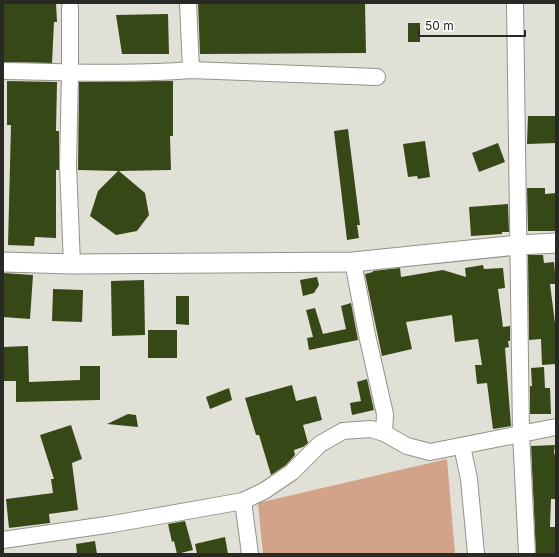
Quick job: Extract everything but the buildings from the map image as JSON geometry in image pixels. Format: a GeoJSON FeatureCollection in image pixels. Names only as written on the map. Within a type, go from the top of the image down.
{"type":"FeatureCollection","features":[{"type":"Feature","properties":{"kind":"street"},"geometry":{"type":"LineString","coordinates":[[188,3],[191,70]]}},
{"type":"Feature","properties":{"kind":"street"},"geometry":{"type":"LineString","coordinates":[[515,3],[521,433],[527,554]]}},
{"type":"Feature","properties":{"kind":"street"},"geometry":{"type":"LineString","coordinates":[[70,8],[68,166],[72,264]]}},
{"type":"Feature","properties":{"kind":"street"},"geometry":{"type":"LineString","coordinates":[[3,71],[172,72],[191,70],[377,77]]}},
{"type":"Feature","properties":{"kind":"street"},"geometry":{"type":"LineString","coordinates":[[3,262],[72,264],[353,262],[518,245],[556,243]]}},
{"type":"Feature","properties":{"kind":"street"},"geometry":{"type":"LineString","coordinates":[[353,262],[385,414],[384,433]]}},
{"type":"Feature","properties":{"kind":"street"},"geometry":{"type":"LineString","coordinates":[[3,540],[113,524],[243,501],[264,492],[292,472],[320,444],[344,431],[371,429],[384,433],[407,446],[430,452],[556,427]]}},
{"type":"Feature","properties":{"kind":"street"},"geometry":{"type":"LineString","coordinates":[[462,446],[469,479],[476,554]]}},
{"type":"Feature","properties":{"kind":"street"},"geometry":{"type":"LineString","coordinates":[[243,501],[250,554]]}},
{"type":"Feature","properties":{"kind":"shaded area"},"geometry":{"type":"Polygon","coordinates":[[[447,459],[455,554],[263,554],[258,503],[447,459]]]}}]}
